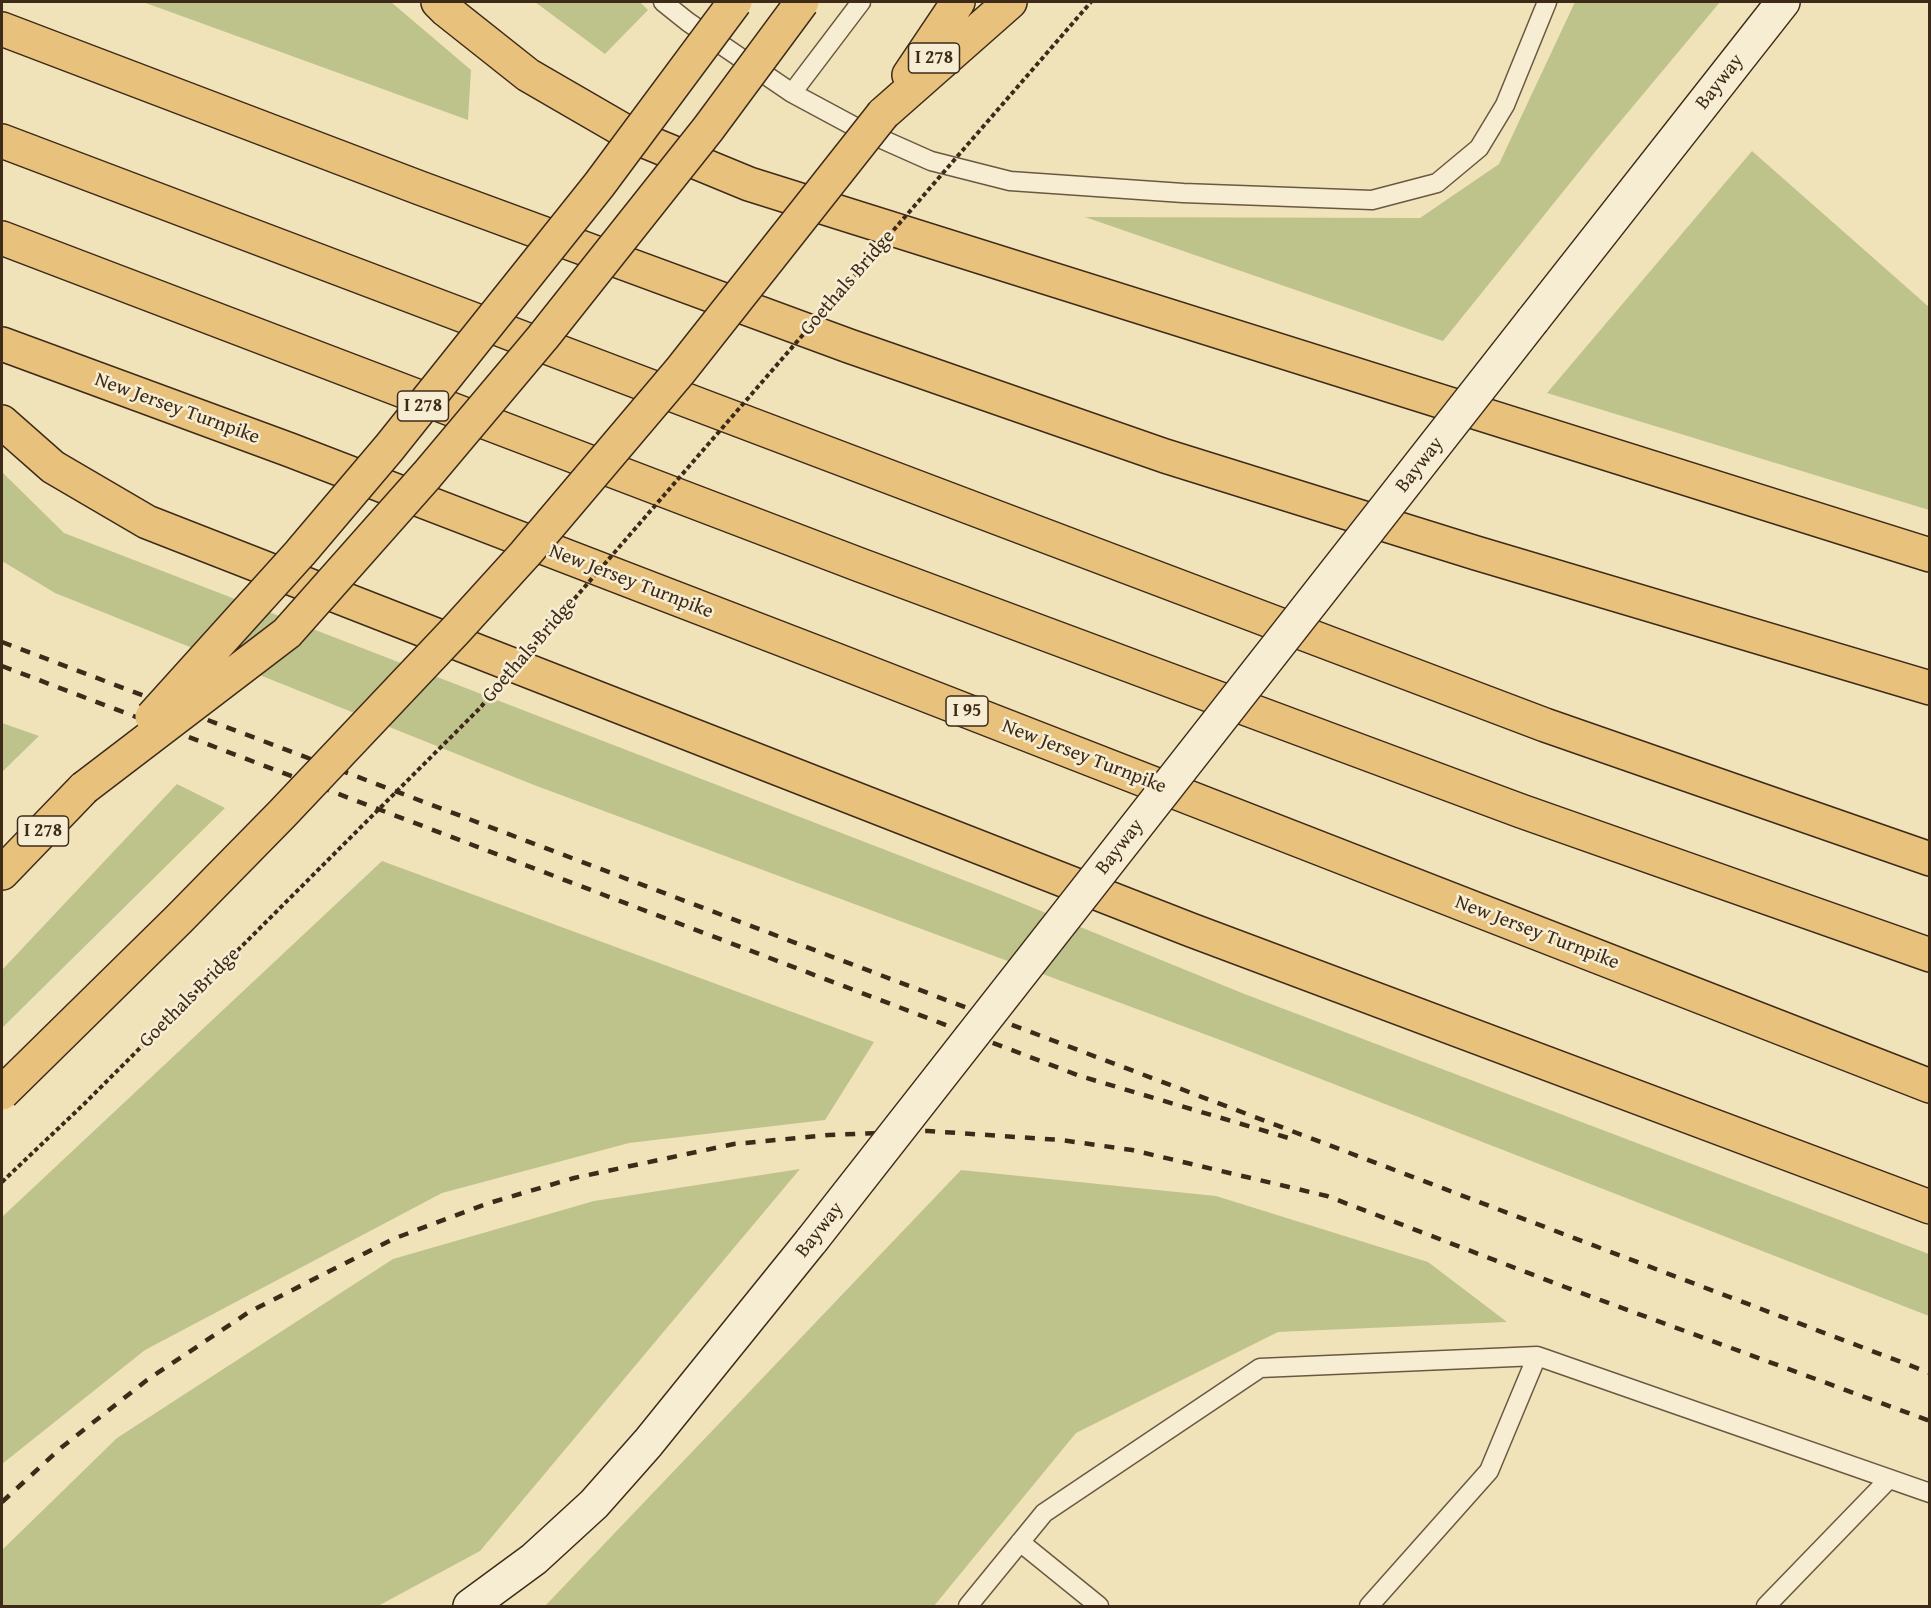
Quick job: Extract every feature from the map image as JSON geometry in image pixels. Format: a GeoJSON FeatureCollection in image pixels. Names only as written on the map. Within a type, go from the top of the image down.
{"type":"FeatureCollection","features":[{"type":"Feature","properties":{"kind":"highway"},"geometry":{"type":"LineString","coordinates":[[438,2],[538,80],[635,137],[750,184],[1929,555]]}},
{"type":"Feature","properties":{"kind":"highway","name":"I 278"},"geometry":{"type":"LineString","coordinates":[[2,873],[225,637],[389,448],[599,185],[735,2]]}},
{"type":"Feature","properties":{"kind":"highway"},"geometry":{"type":"LineString","coordinates":[[84,788],[287,633],[427,475],[536,346],[694,146],[802,2]]}},
{"type":"Feature","properties":{"kind":"highway"},"geometry":{"type":"LineString","coordinates":[[883,114],[958,2]]}},
{"type":"Feature","properties":{"kind":"highway","name":"I 278"},"geometry":{"type":"LineString","coordinates":[[2,1093],[282,814],[517,563],[680,371],[883,114],[985,2]]}},
{"type":"Feature","properties":{"kind":"highway"},"geometry":{"type":"LineString","coordinates":[[883,114],[1010,2]]}},
{"type":"Feature","properties":{"kind":"highway"},"geometry":{"type":"LineString","coordinates":[[2,29],[420,188],[849,346],[1165,456],[1476,553],[1929,688]]}},
{"type":"Feature","properties":{"kind":"highway"},"geometry":{"type":"LineString","coordinates":[[2,141],[1545,725],[1929,859]]}},
{"type":"Feature","properties":{"kind":"highway"},"geometry":{"type":"LineString","coordinates":[[2,238],[860,565],[1521,811],[1929,955]]}},
{"type":"Feature","properties":{"kind":"highway","name":"New Jersey Turnpike"},"geometry":{"type":"LineString","coordinates":[[2,344],[301,455],[836,660],[1929,1086]]}},
{"type":"Feature","properties":{"kind":"highway"},"geometry":{"type":"LineString","coordinates":[[2,422],[53,467],[147,522],[1191,930],[1929,1207]]}},
{"type":"Feature","properties":{"kind":"street","name":"Bayway"},"geometry":{"type":"LineString","coordinates":[[470,1606],[534,1559],[594,1504],[648,1443],[812,1240],[1783,2]]}},
{"type":"Feature","properties":{"kind":"lane"},"geometry":{"type":"LineString","coordinates":[[663,2],[688,22],[792,93],[860,129],[932,161],[1010,181],[1183,193],[1372,200],[1437,183],[1479,148],[1505,105],[1547,2]]}},
{"type":"Feature","properties":{"kind":"lane"},"geometry":{"type":"LineString","coordinates":[[792,93],[861,2]]}},
{"type":"Feature","properties":{"kind":"lane"},"geometry":{"type":"LineString","coordinates":[[1369,1606],[1489,1471],[1537,1356]]}},
{"type":"Feature","properties":{"kind":"lane"},"geometry":{"type":"LineString","coordinates":[[968,1606],[1044,1514],[1260,1368],[1537,1356],[1929,1493]]}},
{"type":"Feature","properties":{"kind":"lane"},"geometry":{"type":"LineString","coordinates":[[1766,1606],[1889,1479]]}},
{"type":"Feature","properties":{"kind":"lane"},"geometry":{"type":"LineString","coordinates":[[1020,1542],[1099,1606]]}},
{"type":"Feature","properties":{"kind":"path","name":"Goethals Bridge"},"geometry":{"type":"LineString","coordinates":[[2,1182],[84,1104],[479,709],[1091,2]]}},
{"type":"Feature","properties":{"kind":"green space"},"geometry":{"type":"Polygon","coordinates":[[[143,2],[391,2],[471,70],[468,120],[143,2]]]}},
{"type":"Feature","properties":{"kind":"green space"},"geometry":{"type":"Polygon","coordinates":[[[535,2],[640,2],[648,10],[605,54],[535,2]]]}},
{"type":"Feature","properties":{"kind":"green space"},"geometry":{"type":"Polygon","coordinates":[[[1575,2],[1720,2],[1599,147],[1443,341],[1085,217],[1420,218],[1499,164],[1575,2]]]}},
{"type":"Feature","properties":{"kind":"green space"},"geometry":{"type":"Polygon","coordinates":[[[1752,151],[1929,307],[1929,510],[1547,393],[1752,151]]]}},
{"type":"Feature","properties":{"kind":"green space"},"geometry":{"type":"Polygon","coordinates":[[[2,472],[64,533],[997,893],[1242,993],[1929,1254],[1929,1316],[1231,1044],[534,785],[55,593],[2,561],[2,472]]]}},
{"type":"Feature","properties":{"kind":"green space"},"geometry":{"type":"Polygon","coordinates":[[[2,723],[39,736],[2,772],[2,723]]]}},
{"type":"Feature","properties":{"kind":"green space"},"geometry":{"type":"Polygon","coordinates":[[[177,784],[225,808],[2,1028],[2,970],[177,784]]]}},
{"type":"Feature","properties":{"kind":"green space"},"geometry":{"type":"Polygon","coordinates":[[[382,861],[874,1042],[825,1120],[629,1143],[442,1193],[145,1350],[2,1464],[2,1217],[382,861]]]}},
{"type":"Feature","properties":{"kind":"green space"},"geometry":{"type":"Polygon","coordinates":[[[800,1169],[480,1551],[378,1606],[2,1606],[2,1550],[117,1438],[393,1259],[594,1201],[800,1169]]]}},
{"type":"Feature","properties":{"kind":"green space"},"geometry":{"type":"Polygon","coordinates":[[[961,1170],[1216,1196],[1428,1262],[1507,1322],[1278,1332],[1076,1433],[934,1606],[545,1606],[961,1170]]]}},
{"type":"Feature","properties":{"kind":"railway"},"geometry":{"type":"LineString","coordinates":[[2,642],[1930,1373]]}},
{"type":"Feature","properties":{"kind":"railway"},"geometry":{"type":"LineString","coordinates":[[2,666],[1080,1076],[1292,1139]]}},
{"type":"Feature","properties":{"kind":"railway"},"geometry":{"type":"LineString","coordinates":[[2,1502],[62,1447],[147,1380],[249,1312],[393,1239],[486,1204],[574,1178],[734,1144],[829,1135],[928,1131],[1061,1140],[1132,1150],[1327,1196],[1565,1287],[1930,1421]]}}]}
